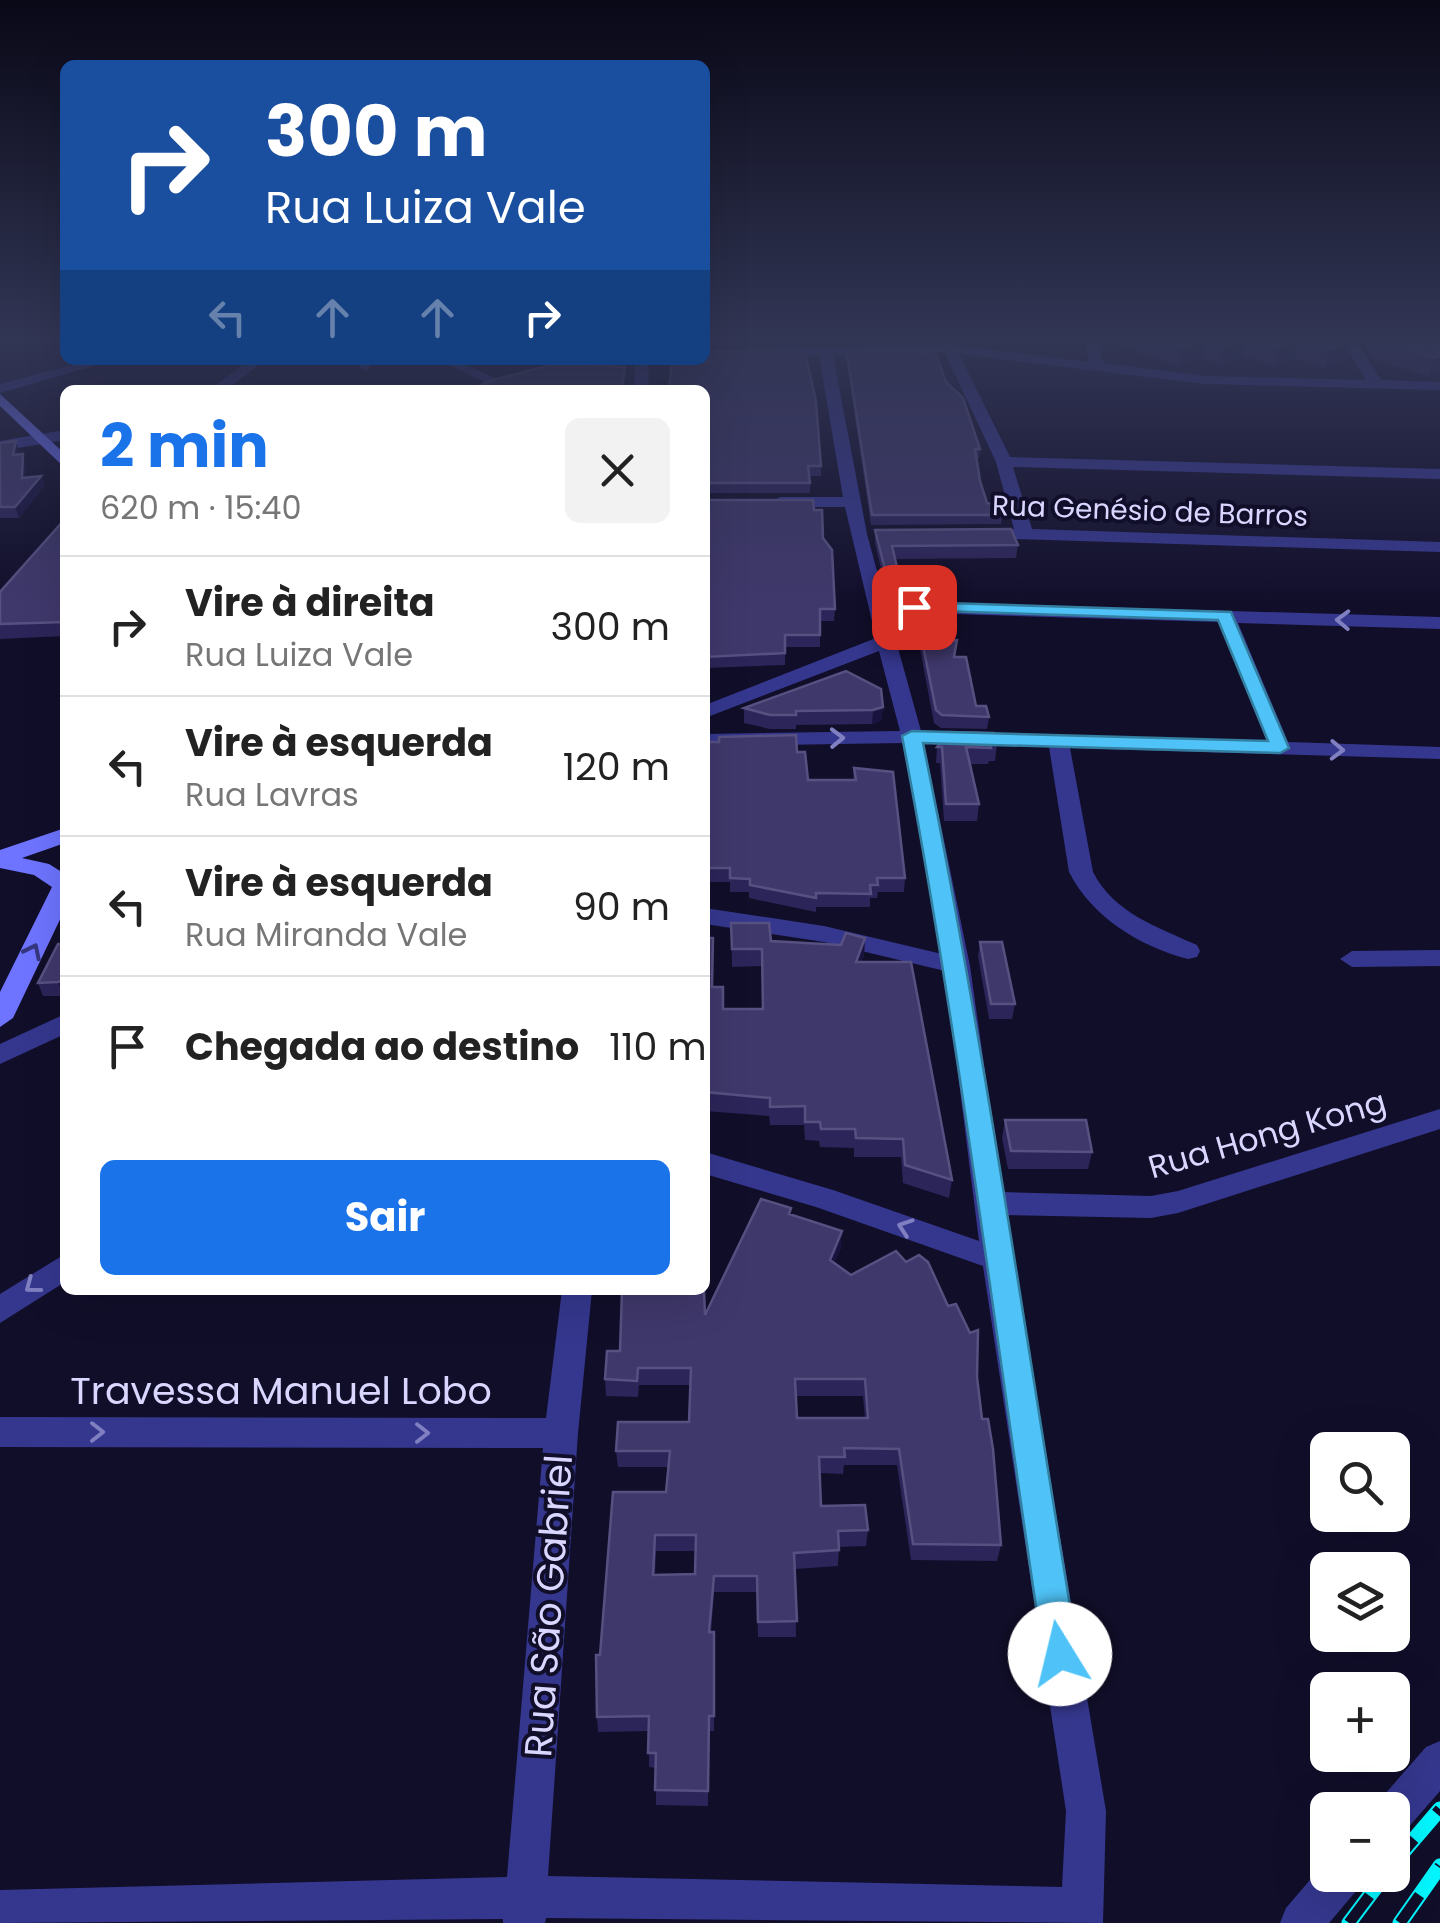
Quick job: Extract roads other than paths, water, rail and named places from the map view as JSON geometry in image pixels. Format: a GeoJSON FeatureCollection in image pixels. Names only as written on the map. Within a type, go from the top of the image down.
{"type":"FeatureCollection","features":[{"type":"Feature","properties":{"kind":"street"},"geometry":{"type":"LineString","coordinates":[[27,427],[60,459]]}},
{"type":"Feature","properties":{"kind":"street"},"geometry":{"type":"LineString","coordinates":[[0,1911],[526,1910],[1083,1916],[1086,1811],[998,1259],[957,966],[912,736],[875,606],[867,534],[851,502],[838,427]]}},
{"type":"Feature","properties":{"kind":"street"},"geometry":{"type":"LineString","coordinates":[[987,427],[1004,462],[1024,533]]}},
{"type":"Feature","properties":{"kind":"street"},"geometry":{"type":"LineString","coordinates":[[0,446],[60,436]]}},
{"type":"Feature","properties":{"kind":"street"},"geometry":{"type":"LineString","coordinates":[[1004,462],[1440,474]]}},
{"type":"Feature","properties":{"kind":"street"},"geometry":{"type":"LineString","coordinates":[[760,502],[851,502]]}},
{"type":"Feature","properties":{"kind":"street","name":"Rua Genésio de Barros"},"geometry":{"type":"LineString","coordinates":[[969,534],[1440,547]]}},
{"type":"Feature","properties":{"kind":"street"},"geometry":{"type":"LineString","coordinates":[[875,606],[1440,623]]}},
{"type":"Feature","properties":{"kind":"street"},"geometry":{"type":"LineString","coordinates":[[1225,615],[1280,748]]}},
{"type":"Feature","properties":{"kind":"street"},"geometry":{"type":"LineString","coordinates":[[710,710],[884,642]]}},
{"type":"Feature","properties":{"kind":"street"},"geometry":{"type":"LineString","coordinates":[[710,740],[912,736],[1440,753]]}},
{"type":"Feature","properties":{"kind":"street"},"geometry":{"type":"LineString","coordinates":[[1058,740],[1088,892],[1121,919],[1188,951]]}},
{"type":"Feature","properties":{"kind":"street"},"geometry":{"type":"LineString","coordinates":[[0,860],[60,837]]}},
{"type":"Feature","properties":{"kind":"street"},"geometry":{"type":"LineString","coordinates":[[0,860],[41,869],[60,881]]}},
{"type":"Feature","properties":{"kind":"street"},"geometry":{"type":"LineString","coordinates":[[0,1018],[60,894]]}},
{"type":"Feature","properties":{"kind":"street"},"geometry":{"type":"LineString","coordinates":[[710,917],[824,934],[957,966]]}},
{"type":"Feature","properties":{"kind":"street"},"geometry":{"type":"LineString","coordinates":[[1352,959],[1440,958]]}},
{"type":"Feature","properties":{"kind":"street"},"geometry":{"type":"LineString","coordinates":[[0,1055],[60,1025]]}},
{"type":"Feature","properties":{"kind":"street","name":"Rua Hong Kong"},"geometry":{"type":"LineString","coordinates":[[991,1202],[1151,1207],[1178,1202],[1440,1118]]}},
{"type":"Feature","properties":{"kind":"street"},"geometry":{"type":"LineString","coordinates":[[710,1165],[998,1259]]}},
{"type":"Feature","properties":{"kind":"street"},"geometry":{"type":"LineString","coordinates":[[0,1310],[60,1269]]}},
{"type":"Feature","properties":{"kind":"street","name":"Rua São Gabriel"},"geometry":{"type":"LineString","coordinates":[[526,1910],[561,1433],[576,1295]]}},
{"type":"Feature","properties":{"kind":"street","name":"Travessa Manuel Lobo"},"geometry":{"type":"LineString","coordinates":[[0,1432],[561,1433]]}},
{"type":"Feature","properties":{"kind":"street"},"geometry":{"type":"LineString","coordinates":[[1410,1795],[1440,1761]]}},
{"type":"Feature","properties":{"kind":"street"},"geometry":{"type":"LineString","coordinates":[[1301,1923],[1327,1892]]}},
{"type":"Feature","properties":{"kind":"railway"},"geometry":{"type":"LineString","coordinates":[[1410,1844],[1440,1809]]}},
{"type":"Feature","properties":{"kind":"railway"},"geometry":{"type":"LineString","coordinates":[[1400,1923],[1440,1866]]}},
{"type":"Feature","properties":{"kind":"railway"},"geometry":{"type":"LineString","coordinates":[[1349,1923],[1372,1892]]}}]}
